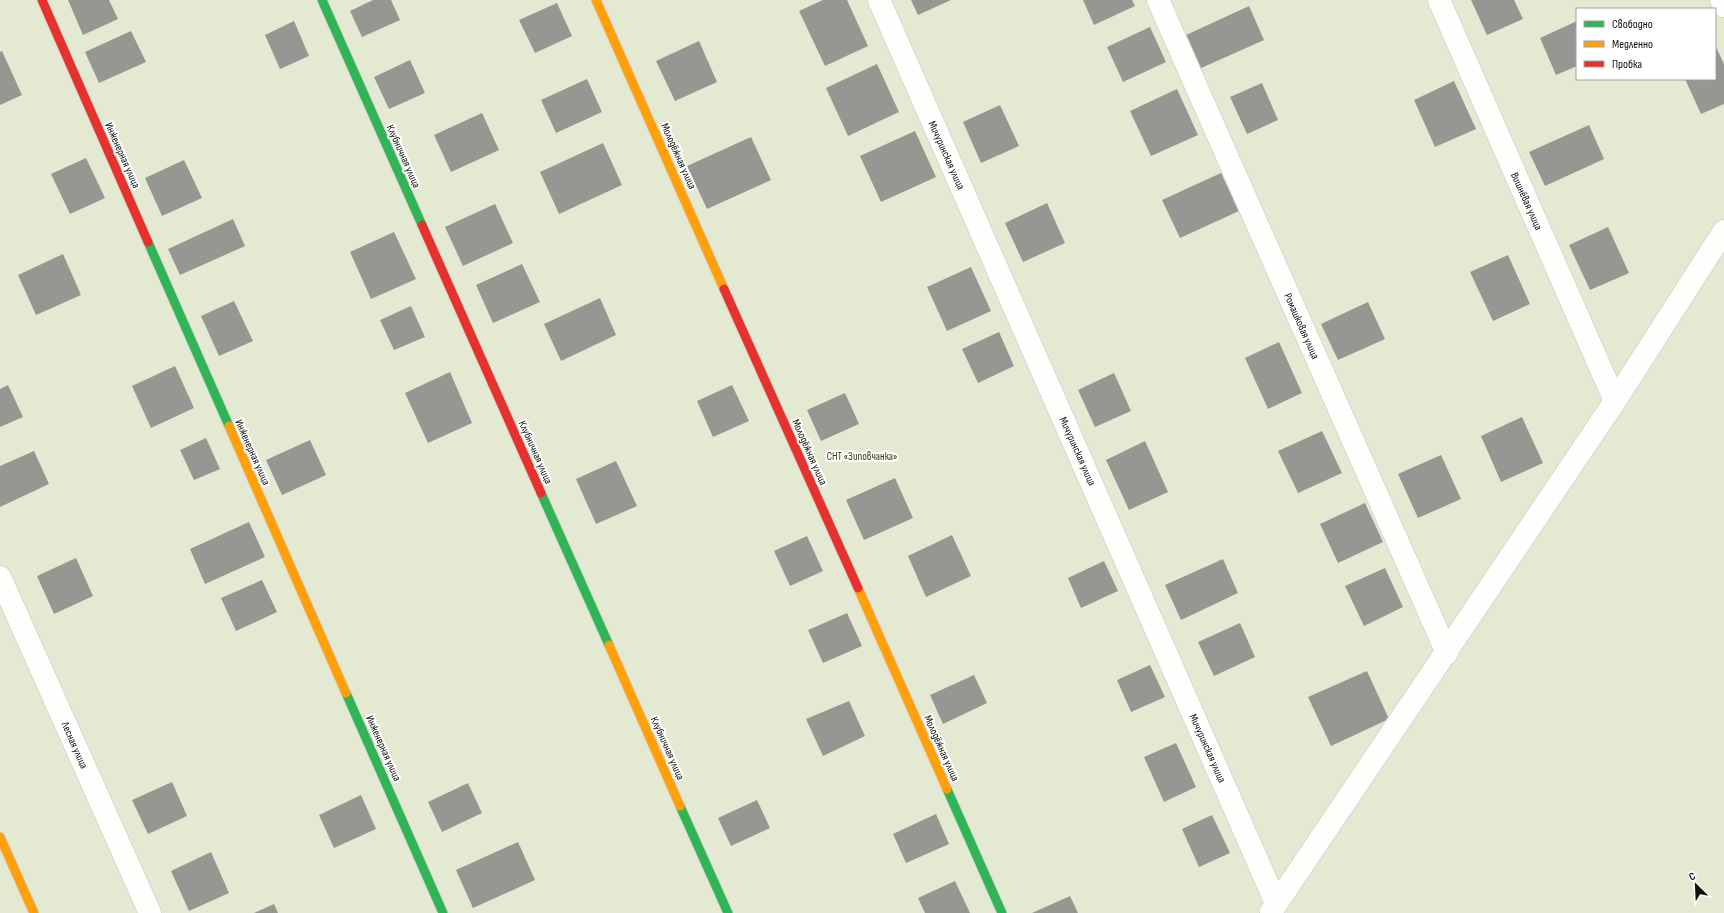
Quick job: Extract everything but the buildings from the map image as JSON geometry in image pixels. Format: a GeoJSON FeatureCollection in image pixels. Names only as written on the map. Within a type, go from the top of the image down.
{"type":"FeatureCollection","features":[{"type":"Feature","properties":{"kind":"street","name":"Инженерная улица"},"geometry":{"type":"LineString","coordinates":[[42,0],[443,913]]}},
{"type":"Feature","properties":{"kind":"street","name":"Клубничная улица"},"geometry":{"type":"LineString","coordinates":[[322,0],[728,913]]}},
{"type":"Feature","properties":{"kind":"street","name":"Молодёжная улица"},"geometry":{"type":"LineString","coordinates":[[596,0],[1002,913]]}},
{"type":"Feature","properties":{"kind":"street","name":"Мичуринская улица"},"geometry":{"type":"LineString","coordinates":[[879,0],[1273,908]]}},
{"type":"Feature","properties":{"kind":"street","name":"Ромашковая улица"},"geometry":{"type":"LineString","coordinates":[[1158,0],[1447,652]]}},
{"type":"Feature","properties":{"kind":"street","name":"Вишнёвая улица"},"geometry":{"type":"LineString","coordinates":[[1439,0],[1615,401]]}},
{"type":"Feature","properties":{"kind":"street"},"geometry":{"type":"LineString","coordinates":[[1721,0],[1724,6]]}},
{"type":"Feature","properties":{"kind":"street"},"geometry":{"type":"LineString","coordinates":[[1273,908],[1615,401],[1724,231]]}},
{"type":"Feature","properties":{"kind":"street","name":"Лесная улица"},"geometry":{"type":"LineString","coordinates":[[0,577],[150,913]]}},
{"type":"Feature","properties":{"kind":"street"},"geometry":{"type":"LineString","coordinates":[[0,837],[34,913]]}},
{"type":"Feature","properties":{"kind":"green space","name":"СНТ «Зиповчанка»"},"geometry":{"type":"Polygon","coordinates":[[[0,0],[1724,0],[1724,913],[0,913],[0,0]]]}},
{"type":"Feature","properties":{"kind":"traffic: fast"},"geometry":{"type":"LineString","coordinates":[[322,0],[422,225]]}},
{"type":"Feature","properties":{"kind":"traffic: fast"},"geometry":{"type":"LineString","coordinates":[[148,242],[229,426]]}},
{"type":"Feature","properties":{"kind":"traffic: fast"},"geometry":{"type":"LineString","coordinates":[[541,493],[609,645]]}},
{"type":"Feature","properties":{"kind":"traffic: fast"},"geometry":{"type":"LineString","coordinates":[[346,693],[443,913]]}},
{"type":"Feature","properties":{"kind":"traffic: fast"},"geometry":{"type":"LineString","coordinates":[[947,789],[1002,913]]}},
{"type":"Feature","properties":{"kind":"traffic: fast"},"geometry":{"type":"LineString","coordinates":[[680,806],[728,913]]}},
{"type":"Feature","properties":{"kind":"traffic: slow"},"geometry":{"type":"LineString","coordinates":[[596,0],[724,289]]}},
{"type":"Feature","properties":{"kind":"traffic: slow"},"geometry":{"type":"LineString","coordinates":[[229,426],[346,693]]}},
{"type":"Feature","properties":{"kind":"traffic: slow"},"geometry":{"type":"LineString","coordinates":[[858,588],[947,789]]}},
{"type":"Feature","properties":{"kind":"traffic: slow"},"geometry":{"type":"LineString","coordinates":[[609,645],[680,806]]}},
{"type":"Feature","properties":{"kind":"traffic: slow"},"geometry":{"type":"LineString","coordinates":[[0,837],[34,913]]}},
{"type":"Feature","properties":{"kind":"traffic: jam"},"geometry":{"type":"LineString","coordinates":[[42,0],[148,242]]}},
{"type":"Feature","properties":{"kind":"traffic: jam"},"geometry":{"type":"LineString","coordinates":[[422,225],[541,493]]}},
{"type":"Feature","properties":{"kind":"traffic: jam"},"geometry":{"type":"LineString","coordinates":[[724,289],[858,588]]}}]}
